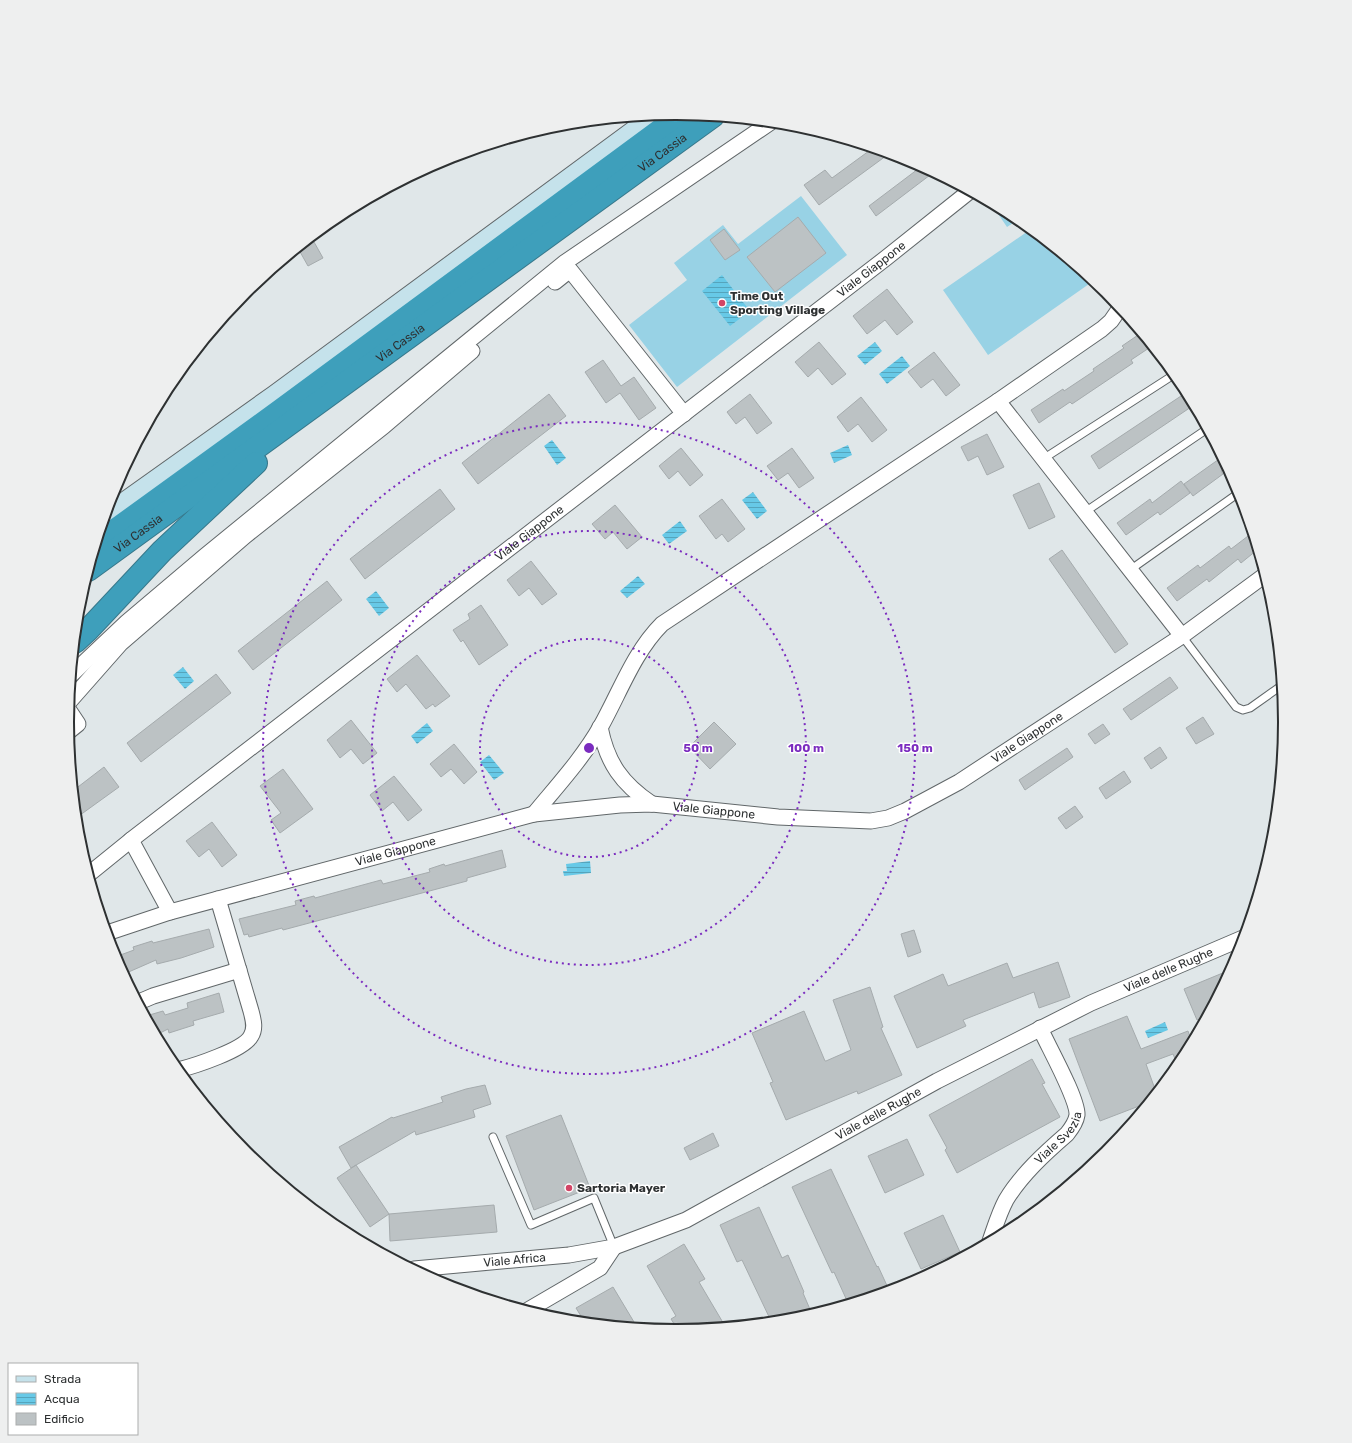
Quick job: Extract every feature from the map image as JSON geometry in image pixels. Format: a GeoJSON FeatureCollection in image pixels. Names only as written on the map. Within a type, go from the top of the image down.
{"type":"FeatureCollection","features":[{"type":"Feature","properties":{"kind":"highway","name":"Via Cassia"},"geometry":{"type":"LineString","coordinates":[[103,539],[282,409],[673,120]]}},
{"type":"Feature","properties":{"kind":"highway","name":"Via Cassia"},"geometry":{"type":"LineString","coordinates":[[95,565],[706,121]]}},
{"type":"Feature","properties":{"kind":"highway"},"geometry":{"type":"LineString","coordinates":[[80,638],[162,551],[252,467],[282,442],[289,425]]}},
{"type":"Feature","properties":{"kind":"street"},"geometry":{"type":"LineString","coordinates":[[112,511],[275,396],[649,121]]}},
{"type":"Feature","properties":{"kind":"street"},"geometry":{"type":"LineString","coordinates":[[76,670],[127,622],[199,561],[564,263],[764,126]]}},
{"type":"Feature","properties":{"kind":"street","name":"Viale Giappone"},"geometry":{"type":"LineString","coordinates":[[93,870],[886,258],[966,194]]}},
{"type":"Feature","properties":{"kind":"street"},"geometry":{"type":"LineString","coordinates":[[75,696],[126,638],[245,536],[384,426],[570,270],[684,414]]}},
{"type":"Feature","properties":{"kind":"street"},"geometry":{"type":"LineString","coordinates":[[534,814],[577,762],[600,727],[645,644],[656,630],[669,619],[998,401],[1102,329],[1111,321],[1117,312]]}},
{"type":"Feature","properties":{"kind":"street"},"geometry":{"type":"LineString","coordinates":[[998,401],[1182,636]]}},
{"type":"Feature","properties":{"kind":"street","name":"Viale Giappone"},"geometry":{"type":"LineString","coordinates":[[112,931],[170,912],[534,814],[620,805],[652,804],[778,817],[871,820],[888,818],[905,811],[959,782],[1182,636],[1260,579]]}},
{"type":"Feature","properties":{"kind":"street"},"geometry":{"type":"LineString","coordinates":[[74,718],[78,724],[74,727]]}},
{"type":"Feature","properties":{"kind":"street"},"geometry":{"type":"LineString","coordinates":[[600,727],[603,742],[613,765],[626,783],[652,804]]}},
{"type":"Feature","properties":{"kind":"street"},"geometry":{"type":"LineString","coordinates":[[131,840],[170,912]]}},
{"type":"Feature","properties":{"kind":"street"},"geometry":{"type":"LineString","coordinates":[[184,1068],[224,1054],[245,1043],[250,1038],[253,1030],[253,1018],[218,899]]}},
{"type":"Feature","properties":{"kind":"street","name":"Viale delle Rughe"},"geometry":{"type":"LineString","coordinates":[[614,1247],[686,1220],[937,1081],[1091,1002],[1236,941]]}},
{"type":"Feature","properties":{"kind":"street"},"geometry":{"type":"LineString","coordinates":[[143,1000],[239,970]]}},
{"type":"Feature","properties":{"kind":"street","name":"Viale Svezia"},"geometry":{"type":"LineString","coordinates":[[993,1233],[999,1216],[1010,1195],[1033,1166],[1067,1134],[1072,1128],[1077,1116],[1075,1101],[1040,1028]]}},
{"type":"Feature","properties":{"kind":"street"},"geometry":{"type":"LineString","coordinates":[[534,1306],[600,1268],[614,1247]]}},
{"type":"Feature","properties":{"kind":"street","name":"Viale Africa"},"geometry":{"type":"LineString","coordinates":[[423,1267],[569,1254],[614,1247]]}},
{"type":"Feature","properties":{"kind":"lane"},"geometry":{"type":"LineString","coordinates":[[1043,459],[1170,377]]}},
{"type":"Feature","properties":{"kind":"lane"},"geometry":{"type":"LineString","coordinates":[[1085,512],[1203,432]]}},
{"type":"Feature","properties":{"kind":"lane"},"geometry":{"type":"LineString","coordinates":[[1130,570],[1234,496]]}},
{"type":"Feature","properties":{"kind":"lane"},"geometry":{"type":"LineString","coordinates":[[1182,636],[1236,707],[1243,710],[1250,708],[1277,689]]}},
{"type":"Feature","properties":{"kind":"lane"},"geometry":{"type":"LineString","coordinates":[[493,1137],[531,1225],[594,1198],[614,1247]]}},
{"type":"Feature","properties":{"kind":"shaded area","name":"Time Out Sporting Village"},"geometry":{"type":"Polygon","coordinates":[[[801,196],[847,255],[677,387],[629,325],[687,280],[674,263],[723,225],[738,244],[801,196]]]}},
{"type":"Feature","properties":{"kind":"shaded area"},"geometry":{"type":"Polygon","coordinates":[[[998,213],[1013,223],[1007,227],[998,213]]]}},
{"type":"Feature","properties":{"kind":"shaded area"},"geometry":{"type":"Polygon","coordinates":[[[1026,232],[1073,269],[1089,284],[988,355],[943,290],[1026,232]]]}},
{"type":"Feature","properties":{"kind":"water"},"geometry":{"type":"Polygon","coordinates":[[[722,275],[750,311],[730,326],[702,291],[722,275]]]}},
{"type":"Feature","properties":{"kind":"water"},"geometry":{"type":"Polygon","coordinates":[[[875,342],[882,351],[865,365],[857,356],[875,342]]]}},
{"type":"Feature","properties":{"kind":"water"},"geometry":{"type":"Polygon","coordinates":[[[902,356],[910,366],[887,384],[879,374],[902,356]]]}},
{"type":"Feature","properties":{"kind":"water"},"geometry":{"type":"Polygon","coordinates":[[[552,440],[566,458],[557,465],[544,446],[552,440]]]}},
{"type":"Feature","properties":{"kind":"water"},"geometry":{"type":"Polygon","coordinates":[[[848,445],[852,455],[834,463],[830,453],[848,445]]]}},
{"type":"Feature","properties":{"kind":"water"},"geometry":{"type":"Polygon","coordinates":[[[753,492],[767,511],[757,519],[742,500],[753,492]]]}},
{"type":"Feature","properties":{"kind":"water"},"geometry":{"type":"Polygon","coordinates":[[[680,521],[687,531],[669,544],[662,535],[680,521]]]}},
{"type":"Feature","properties":{"kind":"water"},"geometry":{"type":"Polygon","coordinates":[[[638,576],[645,584],[627,598],[620,591],[638,576]]]}},
{"type":"Feature","properties":{"kind":"water"},"geometry":{"type":"Polygon","coordinates":[[[376,591],[389,608],[379,616],[366,599],[376,591]]]}},
{"type":"Feature","properties":{"kind":"water"},"geometry":{"type":"Polygon","coordinates":[[[183,667],[194,681],[185,689],[173,675],[183,667]]]}},
{"type":"Feature","properties":{"kind":"water"},"geometry":{"type":"Polygon","coordinates":[[[427,723],[433,731],[417,744],[411,736],[427,723]]]}},
{"type":"Feature","properties":{"kind":"water"},"geometry":{"type":"Polygon","coordinates":[[[489,755],[504,773],[494,780],[480,762],[489,755]]]}},
{"type":"Feature","properties":{"kind":"water"},"geometry":{"type":"Polygon","coordinates":[[[590,861],[591,873],[564,876],[563,871],[567,871],[566,864],[590,861]]]}},
{"type":"Feature","properties":{"kind":"water"},"geometry":{"type":"Polygon","coordinates":[[[1165,1022],[1168,1030],[1148,1038],[1145,1031],[1165,1022]]]}},
{"type":"Feature","properties":{"kind":"building"},"geometry":{"type":"Polygon","coordinates":[[[869,151],[885,157],[819,205],[804,185],[825,170],[832,178],[869,151]]]}},
{"type":"Feature","properties":{"kind":"building"},"geometry":{"type":"Polygon","coordinates":[[[917,170],[929,176],[876,216],[869,206],[917,170]]]}},
{"type":"Feature","properties":{"kind":"building"},"geometry":{"type":"Polygon","coordinates":[[[798,217],[826,253],[775,292],[747,257],[798,217]]]}},
{"type":"Feature","properties":{"kind":"building"},"geometry":{"type":"Polygon","coordinates":[[[724,229],[740,250],[725,260],[710,240],[724,229]]]}},
{"type":"Feature","properties":{"kind":"building"},"geometry":{"type":"Polygon","coordinates":[[[314,242],[323,258],[308,266],[300,252],[314,242]]]}},
{"type":"Feature","properties":{"kind":"building"},"geometry":{"type":"Polygon","coordinates":[[[887,289],[913,322],[897,335],[885,320],[867,334],[853,316],[887,289]]]}},
{"type":"Feature","properties":{"kind":"building"},"geometry":{"type":"Polygon","coordinates":[[[1138,335],[1148,348],[1131,360],[1133,363],[1072,404],[1070,402],[1039,423],[1031,410],[1063,389],[1064,391],[1094,371],[1093,369],[1124,348],[1122,346],[1138,335]]]}},
{"type":"Feature","properties":{"kind":"building"},"geometry":{"type":"Polygon","coordinates":[[[819,342],[846,374],[832,385],[818,368],[808,377],[795,362],[819,342]]]}},
{"type":"Feature","properties":{"kind":"building"},"geometry":{"type":"Polygon","coordinates":[[[934,352],[960,385],[946,396],[933,379],[921,388],[908,372],[934,352]]]}},
{"type":"Feature","properties":{"kind":"building"},"geometry":{"type":"Polygon","coordinates":[[[603,360],[621,386],[634,377],[656,408],[639,420],[620,393],[606,403],[585,372],[603,360]]]}},
{"type":"Feature","properties":{"kind":"building"},"geometry":{"type":"Polygon","coordinates":[[[549,394],[566,416],[478,484],[462,463],[549,394]]]}},
{"type":"Feature","properties":{"kind":"building"},"geometry":{"type":"Polygon","coordinates":[[[750,394],[772,423],[757,434],[745,417],[736,424],[727,412],[750,394]]]}},
{"type":"Feature","properties":{"kind":"building"},"geometry":{"type":"Polygon","coordinates":[[[1182,395],[1189,408],[1099,469],[1091,456],[1182,395]]]}},
{"type":"Feature","properties":{"kind":"building"},"geometry":{"type":"Polygon","coordinates":[[[861,397],[887,430],[872,442],[858,424],[848,432],[837,417],[861,397]]]}},
{"type":"Feature","properties":{"kind":"building"},"geometry":{"type":"Polygon","coordinates":[[[987,434],[1004,467],[987,475],[978,456],[968,461],[961,447],[987,434]]]}},
{"type":"Feature","properties":{"kind":"building"},"geometry":{"type":"Polygon","coordinates":[[[681,448],[703,475],[690,486],[678,471],[669,479],[659,466],[681,448]]]}},
{"type":"Feature","properties":{"kind":"building"},"geometry":{"type":"Polygon","coordinates":[[[792,448],[814,478],[799,488],[788,473],[778,480],[767,466],[792,448]]]}},
{"type":"Feature","properties":{"kind":"building"},"geometry":{"type":"Polygon","coordinates":[[[1218,460],[1223,474],[1193,496],[1184,484],[1218,460]]]}},
{"type":"Feature","properties":{"kind":"building"},"geometry":{"type":"Polygon","coordinates":[[[1181,481],[1190,493],[1160,515],[1158,512],[1126,535],[1117,523],[1150,499],[1152,503],[1181,481]]]}},
{"type":"Feature","properties":{"kind":"building"},"geometry":{"type":"Polygon","coordinates":[[[1039,483],[1055,517],[1029,529],[1013,495],[1039,483]]]}},
{"type":"Feature","properties":{"kind":"building"},"geometry":{"type":"Polygon","coordinates":[[[440,489],[455,509],[365,579],[350,559],[440,489]]]}},
{"type":"Feature","properties":{"kind":"building"},"geometry":{"type":"Polygon","coordinates":[[[722,499],[745,529],[728,542],[722,534],[716,539],[699,516],[722,499]]]}},
{"type":"Feature","properties":{"kind":"building"},"geometry":{"type":"Polygon","coordinates":[[[615,505],[642,537],[627,549],[613,532],[605,539],[592,524],[615,505]]]}},
{"type":"Feature","properties":{"kind":"building"},"geometry":{"type":"Polygon","coordinates":[[[1248,536],[1253,553],[1241,563],[1238,559],[1209,582],[1207,579],[1177,601],[1167,588],[1198,565],[1200,568],[1229,546],[1231,549],[1248,536]]]}},
{"type":"Feature","properties":{"kind":"building"},"geometry":{"type":"Polygon","coordinates":[[[1062,550],[1128,644],[1115,653],[1049,559],[1062,550]]]}},
{"type":"Feature","properties":{"kind":"building"},"geometry":{"type":"Polygon","coordinates":[[[531,561],[557,594],[542,605],[529,588],[519,596],[507,580],[531,561]]]}},
{"type":"Feature","properties":{"kind":"building"},"geometry":{"type":"Polygon","coordinates":[[[327,581],[342,600],[253,670],[238,651],[327,581]]]}},
{"type":"Feature","properties":{"kind":"building"},"geometry":{"type":"Polygon","coordinates":[[[481,605],[508,645],[479,665],[463,640],[461,642],[453,630],[470,619],[468,614],[481,605]]]}},
{"type":"Feature","properties":{"kind":"building"},"geometry":{"type":"Polygon","coordinates":[[[417,655],[450,696],[435,707],[433,704],[426,709],[406,684],[397,692],[387,679],[417,655]]]}},
{"type":"Feature","properties":{"kind":"building"},"geometry":{"type":"Polygon","coordinates":[[[216,674],[231,693],[141,762],[127,743],[216,674]]]}},
{"type":"Feature","properties":{"kind":"building"},"geometry":{"type":"Polygon","coordinates":[[[1170,677],[1178,688],[1131,720],[1123,709],[1170,677]]]}},
{"type":"Feature","properties":{"kind":"building"},"geometry":{"type":"Polygon","coordinates":[[[1203,717],[1214,734],[1196,744],[1186,728],[1203,717]]]}},
{"type":"Feature","properties":{"kind":"building"},"geometry":{"type":"Polygon","coordinates":[[[351,720],[377,753],[363,764],[351,749],[340,758],[327,740],[351,720]]]}},
{"type":"Feature","properties":{"kind":"building"},"geometry":{"type":"Polygon","coordinates":[[[714,722],[736,744],[710,769],[689,747],[714,722]]]}},
{"type":"Feature","properties":{"kind":"building"},"geometry":{"type":"Polygon","coordinates":[[[1103,724],[1110,734],[1095,744],[1088,734],[1103,724]]]}},
{"type":"Feature","properties":{"kind":"building"},"geometry":{"type":"Polygon","coordinates":[[[454,744],[477,772],[464,784],[451,769],[441,777],[430,764],[454,744]]]}},
{"type":"Feature","properties":{"kind":"building"},"geometry":{"type":"Polygon","coordinates":[[[1160,747],[1167,758],[1151,769],[1144,758],[1160,747]]]}},
{"type":"Feature","properties":{"kind":"building"},"geometry":{"type":"Polygon","coordinates":[[[1067,748],[1073,757],[1025,790],[1019,780],[1067,748]]]}},
{"type":"Feature","properties":{"kind":"building"},"geometry":{"type":"Polygon","coordinates":[[[104,767],[119,787],[82,814],[78,787],[104,767]]]}},
{"type":"Feature","properties":{"kind":"building"},"geometry":{"type":"Polygon","coordinates":[[[283,769],[313,809],[280,833],[271,820],[281,813],[260,786],[283,769]]]}},
{"type":"Feature","properties":{"kind":"building"},"geometry":{"type":"Polygon","coordinates":[[[1124,771],[1131,782],[1106,799],[1099,788],[1124,771]]]}},
{"type":"Feature","properties":{"kind":"building"},"geometry":{"type":"Polygon","coordinates":[[[394,776],[422,810],[408,821],[393,802],[382,811],[370,795],[394,776]]]}},
{"type":"Feature","properties":{"kind":"building"},"geometry":{"type":"Polygon","coordinates":[[[1075,806],[1083,817],[1066,829],[1058,818],[1075,806]]]}},
{"type":"Feature","properties":{"kind":"building"},"geometry":{"type":"Polygon","coordinates":[[[212,822],[237,855],[222,867],[209,849],[199,857],[186,841],[212,822]]]}},
{"type":"Feature","properties":{"kind":"building"},"geometry":{"type":"Polygon","coordinates":[[[502,850],[506,867],[467,878],[467,881],[283,930],[282,928],[249,937],[248,934],[244,935],[239,919],[296,905],[295,901],[314,896],[315,898],[381,880],[383,884],[430,872],[429,869],[444,864],[445,866],[502,850]]]}},
{"type":"Feature","properties":{"kind":"building"},"geometry":{"type":"Polygon","coordinates":[[[209,929],[214,947],[157,964],[156,960],[129,972],[121,955],[134,950],[133,947],[152,941],[153,943],[209,929]]]}},
{"type":"Feature","properties":{"kind":"building"},"geometry":{"type":"Polygon","coordinates":[[[914,930],[921,952],[908,957],[901,934],[914,930]]]}},
{"type":"Feature","properties":{"kind":"building"},"geometry":{"type":"Polygon","coordinates":[[[1058,962],[1070,997],[1039,1008],[1034,992],[963,1020],[966,1026],[917,1048],[894,996],[943,974],[948,986],[1007,963],[1013,978],[1058,962]]]}},
{"type":"Feature","properties":{"kind":"building"},"geometry":{"type":"Polygon","coordinates":[[[1223,973],[1199,1019],[1197,1020],[1184,989],[1223,973]]]}},
{"type":"Feature","properties":{"kind":"building"},"geometry":{"type":"Polygon","coordinates":[[[870,987],[883,1027],[881,1028],[902,1075],[858,1094],[857,1091],[786,1120],[770,1083],[773,1082],[752,1033],[804,1011],[826,1061],[851,1050],[833,1000],[870,987]]]}},
{"type":"Feature","properties":{"kind":"building"},"geometry":{"type":"Polygon","coordinates":[[[219,993],[224,1012],[193,1021],[194,1025],[169,1033],[168,1029],[161,1032],[151,1015],[163,1011],[165,1015],[188,1008],[187,1003],[219,993]]]}},
{"type":"Feature","properties":{"kind":"building"},"geometry":{"type":"Polygon","coordinates":[[[1127,1016],[1141,1049],[1188,1031],[1190,1035],[1175,1059],[1173,1054],[1146,1064],[1154,1087],[1139,1106],[1100,1121],[1069,1039],[1127,1016]]]}},
{"type":"Feature","properties":{"kind":"building"},"geometry":{"type":"Polygon","coordinates":[[[1032,1059],[1045,1083],[1042,1084],[1060,1117],[957,1173],[945,1150],[947,1148],[929,1115],[1032,1059]]]}},
{"type":"Feature","properties":{"kind":"building"},"geometry":{"type":"Polygon","coordinates":[[[485,1085],[491,1104],[473,1110],[475,1117],[416,1135],[415,1131],[351,1168],[339,1147],[392,1117],[393,1118],[443,1102],[441,1097],[485,1085]]]}},
{"type":"Feature","properties":{"kind":"building"},"geometry":{"type":"Polygon","coordinates":[[[561,1115],[590,1188],[534,1210],[506,1136],[561,1115]]]}},
{"type":"Feature","properties":{"kind":"building"},"geometry":{"type":"Polygon","coordinates":[[[713,1133],[719,1146],[690,1160],[684,1148],[713,1133]]]}},
{"type":"Feature","properties":{"kind":"building"},"geometry":{"type":"Polygon","coordinates":[[[907,1139],[924,1175],[885,1193],[868,1156],[907,1139]]]}},
{"type":"Feature","properties":{"kind":"building"},"geometry":{"type":"Polygon","coordinates":[[[356,1165],[389,1214],[370,1227],[337,1178],[356,1165]]]}},
{"type":"Feature","properties":{"kind":"building"},"geometry":{"type":"Polygon","coordinates":[[[831,1169],[887,1285],[846,1299],[834,1272],[832,1273],[792,1187],[831,1169]]]}},
{"type":"Feature","properties":{"kind":"building"},"geometry":{"type":"Polygon","coordinates":[[[494,1205],[497,1232],[390,1241],[389,1214],[494,1205]]]}},
{"type":"Feature","properties":{"kind":"building"},"geometry":{"type":"Polygon","coordinates":[[[759,1207],[782,1258],[788,1255],[810,1308],[769,1316],[742,1260],[737,1262],[720,1225],[759,1207]]]}},
{"type":"Feature","properties":{"kind":"building"},"geometry":{"type":"Polygon","coordinates":[[[943,1215],[960,1252],[921,1269],[904,1233],[943,1215]]]}},
{"type":"Feature","properties":{"kind":"building"},"geometry":{"type":"Polygon","coordinates":[[[684,1244],[705,1279],[699,1282],[722,1321],[674,1324],[671,1319],[676,1316],[647,1266],[684,1244]]]}},
{"type":"Feature","properties":{"kind":"building"},"geometry":{"type":"Polygon","coordinates":[[[613,1287],[634,1322],[581,1315],[576,1308],[613,1287]]]}},
{"type":"Feature","properties":{"kind":"place","name":"Time Out Sporting Village"},"geometry":{"type":"Point","coordinates":[722,303]}},
{"type":"Feature","properties":{"kind":"place","name":"Sartoria Mayer"},"geometry":{"type":"Point","coordinates":[569,1188]}}]}
